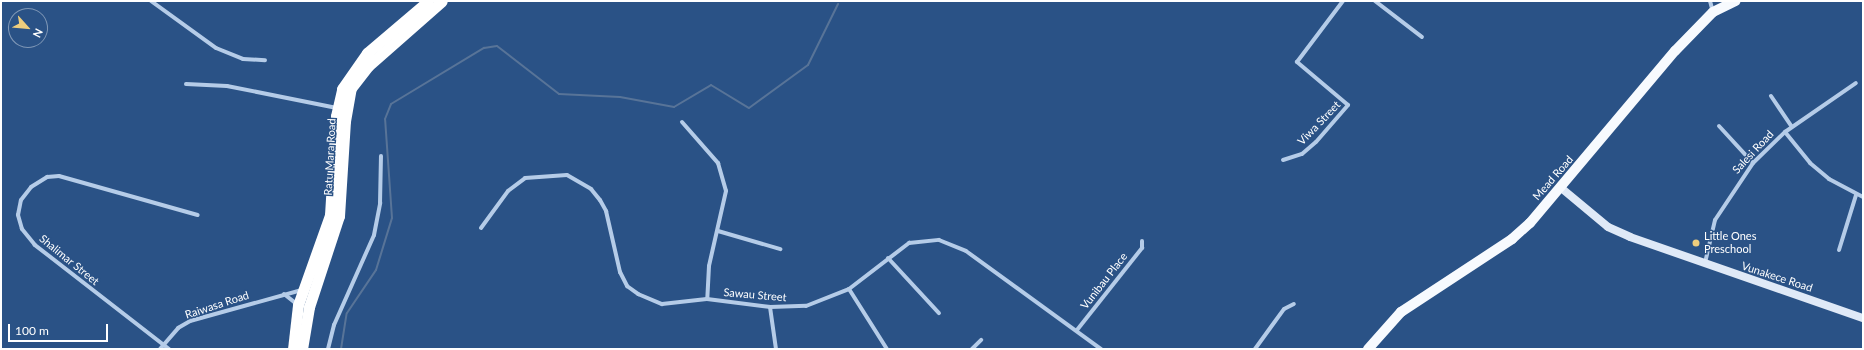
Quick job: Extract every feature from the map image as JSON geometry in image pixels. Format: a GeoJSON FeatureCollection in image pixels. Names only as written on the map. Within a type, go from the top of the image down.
{"type":"FeatureCollection","features":[{"type":"Feature","properties":{"kind":"highway","name":"Ratu Mara Road"},"geometry":{"type":"LineString","coordinates":[[293,349],[298,305],[330,215],[338,108],[342,89],[358,63],[428,1]]}},
{"type":"Feature","properties":{"kind":"highway","name":"Ratu Mara Road"},"geometry":{"type":"LineString","coordinates":[[302,349],[308,307],[339,216],[345,121],[351,88],[368,66],[442,1]]}},
{"type":"Feature","properties":{"kind":"main road","name":"Mead Road"},"geometry":{"type":"LineString","coordinates":[[1368,349],[1401,312],[1512,239],[1560,187],[1675,51],[1713,12],[1736,1]]}},
{"type":"Feature","properties":{"kind":"main road","name":"Vunakece Road"},"geometry":{"type":"LineString","coordinates":[[1560,187],[1608,226],[1705,265],[1863,318]]}},
{"type":"Feature","properties":{"kind":"street"},"geometry":{"type":"LineString","coordinates":[[151,1],[216,48],[243,59],[265,60]]}},
{"type":"Feature","properties":{"kind":"street","name":"Viwa Street"},"geometry":{"type":"LineString","coordinates":[[1283,160],[1302,154],[1348,105],[1297,62],[1344,1]]}},
{"type":"Feature","properties":{"kind":"street"},"geometry":{"type":"LineString","coordinates":[[1374,1],[1422,37]]}},
{"type":"Feature","properties":{"kind":"street"},"geometry":{"type":"LineString","coordinates":[[1710,1],[1713,12]]}},
{"type":"Feature","properties":{"kind":"street","name":"Salesi Road"},"geometry":{"type":"LineString","coordinates":[[1705,265],[1707,243],[1715,220],[1753,163],[1785,132],[1856,83]]}},
{"type":"Feature","properties":{"kind":"street"},"geometry":{"type":"LineString","coordinates":[[186,84],[227,86],[338,108]]}},
{"type":"Feature","properties":{"kind":"street"},"geometry":{"type":"LineString","coordinates":[[1771,96],[1792,127]]}},
{"type":"Feature","properties":{"kind":"street"},"geometry":{"type":"LineString","coordinates":[[682,122],[718,163],[726,191],[718,232],[709,266],[707,299]]}},
{"type":"Feature","properties":{"kind":"street"},"geometry":{"type":"LineString","coordinates":[[1719,126],[1753,163]]}},
{"type":"Feature","properties":{"kind":"street"},"geometry":{"type":"LineString","coordinates":[[1785,132],[1810,163],[1856,195],[1863,197]]}},
{"type":"Feature","properties":{"kind":"street"},"geometry":{"type":"LineString","coordinates":[[328,349],[334,325],[374,236],[380,203],[381,156]]}},
{"type":"Feature","properties":{"kind":"street","name":"Sawau Street"},"geometry":{"type":"LineString","coordinates":[[481,228],[508,191],[525,178],[568,175],[591,189],[606,211],[615,258],[627,286],[662,304],[707,299],[770,307],[806,306],[849,289],[909,243],[925,239],[951,244],[1077,330],[1101,349]]}},
{"type":"Feature","properties":{"kind":"street","name":"Shalimar Street"},"geometry":{"type":"LineString","coordinates":[[169,349],[35,245],[22,229],[18,215],[21,200],[36,184],[59,176],[198,215]]}},
{"type":"Feature","properties":{"kind":"street"},"geometry":{"type":"LineString","coordinates":[[1839,250],[1856,195]]}},
{"type":"Feature","properties":{"kind":"street"},"geometry":{"type":"LineString","coordinates":[[718,232],[780,249]]}},
{"type":"Feature","properties":{"kind":"street","name":"Vunibau Place"},"geometry":{"type":"LineString","coordinates":[[1077,330],[1142,248],[1142,241]]}},
{"type":"Feature","properties":{"kind":"street"},"geometry":{"type":"LineString","coordinates":[[888,258],[939,313]]}},
{"type":"Feature","properties":{"kind":"street","name":"Raiwasa Road"},"geometry":{"type":"LineString","coordinates":[[160,349],[190,321],[303,289]]}},
{"type":"Feature","properties":{"kind":"street"},"geometry":{"type":"LineString","coordinates":[[849,289],[887,349]]}},
{"type":"Feature","properties":{"kind":"street"},"geometry":{"type":"LineString","coordinates":[[284,294],[298,305]]}},
{"type":"Feature","properties":{"kind":"street"},"geometry":{"type":"LineString","coordinates":[[1254,349],[1284,309],[1294,304]]}},
{"type":"Feature","properties":{"kind":"street"},"geometry":{"type":"LineString","coordinates":[[770,307],[776,349]]}},
{"type":"Feature","properties":{"kind":"street"},"geometry":{"type":"LineString","coordinates":[[972,349],[981,340]]}},
{"type":"Feature","properties":{"kind":"waterway"},"geometry":{"type":"LineString","coordinates":[[341,349],[347,313],[376,270],[392,218],[385,119],[391,104],[484,48],[497,46],[559,94],[620,97],[674,107],[711,85],[749,108],[808,65],[838,4]]}},
{"type":"Feature","properties":{"kind":"place","name":"Little Ones Preschool"},"geometry":{"type":"Point","coordinates":[1696,243]}}]}
